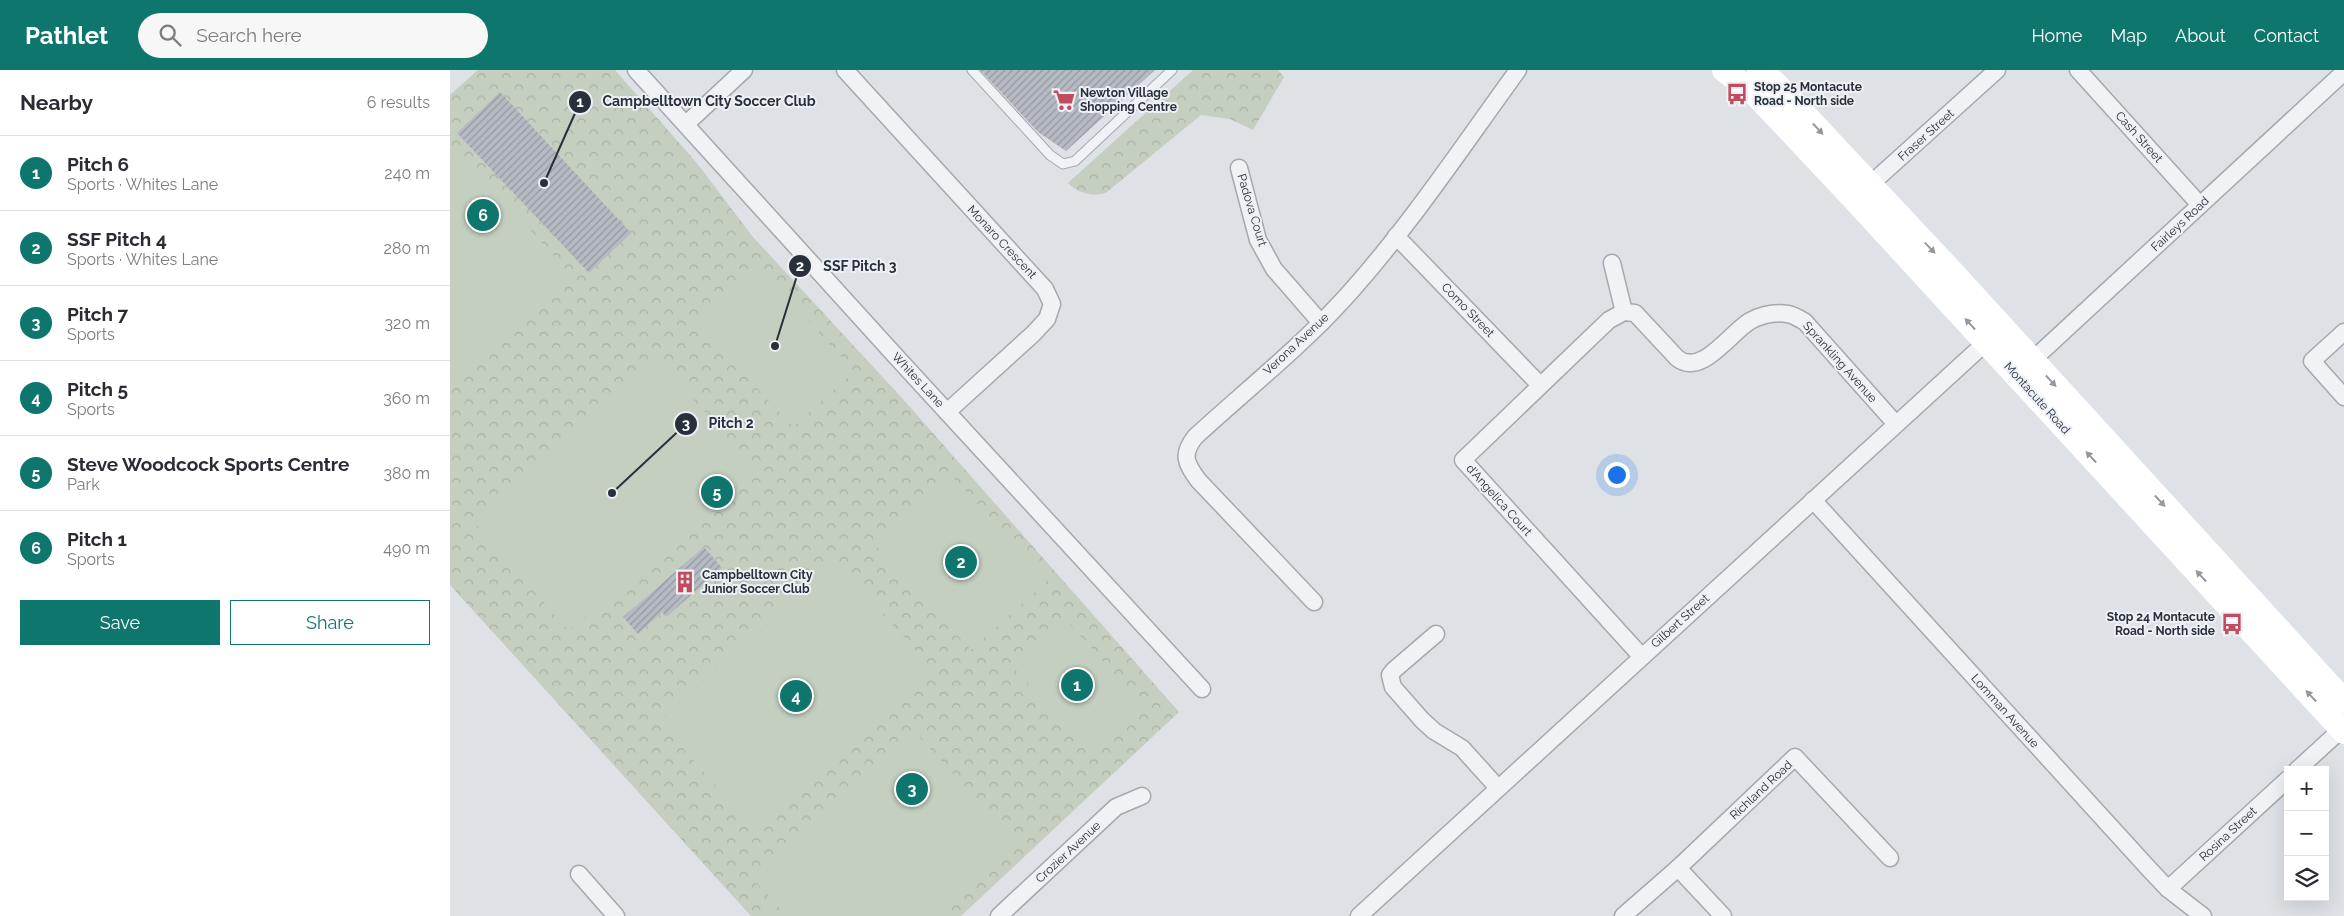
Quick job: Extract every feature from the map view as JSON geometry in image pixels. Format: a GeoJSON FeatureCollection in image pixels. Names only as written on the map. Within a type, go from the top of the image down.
{"type":"FeatureCollection","features":[{"type":"Feature","properties":{"kind":"main road","name":"Montacute Road"},"geometry":{"type":"LineString","coordinates":[[1724,70],[1756,95],[1862,192]]}},
{"type":"Feature","properties":{"kind":"main road","name":"Montacute Road"},"geometry":{"type":"LineString","coordinates":[[1759,70],[1776,84],[1862,192],[1995,335],[2343,729]]}},
{"type":"Feature","properties":{"kind":"main road","name":"Montacute Road"},"geometry":{"type":"LineString","coordinates":[[2024,368],[2344,701]]}},
{"type":"Feature","properties":{"kind":"street","name":"Whites Lane"},"geometry":{"type":"LineString","coordinates":[[636,70],[1202,689]]}},
{"type":"Feature","properties":{"kind":"street"},"geometry":{"type":"LineString","coordinates":[[686,124],[744,70]]}},
{"type":"Feature","properties":{"kind":"street","name":"Monaro Crescent"},"geometry":{"type":"LineString","coordinates":[[845,70],[1045,289],[1052,304],[1047,318],[1033,334],[947,412]]}},
{"type":"Feature","properties":{"kind":"street","name":"Verona Avenue"},"geometry":{"type":"LineString","coordinates":[[1314,602],[1198,480],[1186,458],[1187,447],[1195,437],[1321,323],[1344,299],[1396,236],[1518,70]]}},
{"type":"Feature","properties":{"kind":"street","name":"Fraser Street"},"geometry":{"type":"LineString","coordinates":[[1862,192],[1997,70]]}},
{"type":"Feature","properties":{"kind":"street","name":"Cash Street"},"geometry":{"type":"LineString","coordinates":[[2078,70],[2200,205]]}},
{"type":"Feature","properties":{"kind":"street","name":"Fairleys Road"},"geometry":{"type":"LineString","coordinates":[[2024,368],[2344,72]]}},
{"type":"Feature","properties":{"kind":"street","name":"Padova Court"},"geometry":{"type":"LineString","coordinates":[[1239,168],[1258,240],[1274,269],[1321,323]]}},
{"type":"Feature","properties":{"kind":"street","name":"Como Street"},"geometry":{"type":"LineString","coordinates":[[1396,236],[1540,385]]}},
{"type":"Feature","properties":{"kind":"street"},"geometry":{"type":"LineString","coordinates":[[1612,263],[1630,312]]}},
{"type":"Feature","properties":{"kind":"street","name":"d'Angelica Court"},"geometry":{"type":"LineString","coordinates":[[1630,312],[1609,320],[1463,460],[1642,657]]}},
{"type":"Feature","properties":{"kind":"street","name":"Sprankling Avenue"},"geometry":{"type":"LineString","coordinates":[[1630,312],[1677,358],[1682,362],[1693,363],[1704,360],[1750,321],[1766,315],[1790,314],[1805,322],[1895,423]]}},
{"type":"Feature","properties":{"kind":"street"},"geometry":{"type":"LineString","coordinates":[[2344,332],[2312,361],[2344,397]]}},
{"type":"Feature","properties":{"kind":"street","name":"Gilbert Street"},"geometry":{"type":"LineString","coordinates":[[1359,916],[1895,423],[1995,335]]}},
{"type":"Feature","properties":{"kind":"street","name":"Lomman Avenue"},"geometry":{"type":"LineString","coordinates":[[1813,500],[2168,889],[2203,916]]}},
{"type":"Feature","properties":{"kind":"street"},"geometry":{"type":"LineString","coordinates":[[1436,634],[1394,670],[1390,681],[1422,720],[1462,748],[1498,788]]}},
{"type":"Feature","properties":{"kind":"street"},"geometry":{"type":"LineString","coordinates":[[2301,766],[2343,729]]}},
{"type":"Feature","properties":{"kind":"street","name":"Richland Road"},"geometry":{"type":"LineString","coordinates":[[1623,916],[1678,868],[1795,757],[1890,858]]}},
{"type":"Feature","properties":{"kind":"street","name":"Rosina Street"},"geometry":{"type":"LineString","coordinates":[[2168,889],[2284,782]]}},
{"type":"Feature","properties":{"kind":"street","name":"Crozier Avenue"},"geometry":{"type":"LineString","coordinates":[[999,916],[1116,807],[1142,796]]}},
{"type":"Feature","properties":{"kind":"street"},"geometry":{"type":"LineString","coordinates":[[1678,868],[1723,916]]}},
{"type":"Feature","properties":{"kind":"street"},"geometry":{"type":"LineString","coordinates":[[579,874],[616,916]]}},
{"type":"Feature","properties":{"kind":"lane"},"geometry":{"type":"LineString","coordinates":[[972,70],[1050,155],[1063,164],[1075,160],[1172,70]]}},
{"type":"Feature","properties":{"kind":"green space"},"geometry":{"type":"Polygon","coordinates":[[[478,70],[615,70],[696,162],[753,237],[902,398],[1179,712],[961,916],[751,916],[450,585],[450,95],[478,70]]]}},
{"type":"Feature","properties":{"kind":"green space"},"geometry":{"type":"Polygon","coordinates":[[[1193,70],[1278,70],[1284,77],[1253,130],[1230,119],[1201,115],[1107,192],[1097,195],[1086,194],[1068,183],[1193,70]]]}},
{"type":"Feature","properties":{"kind":"green space"},"geometry":{"type":"Polygon","coordinates":[[[458,150],[569,273],[450,381],[450,157],[458,150]]]}},
{"type":"Feature","properties":{"kind":"green space"},"geometry":{"type":"Polygon","coordinates":[[[757,265],[854,371],[793,427],[696,322],[757,265]]]}},
{"type":"Feature","properties":{"kind":"green space"},"geometry":{"type":"Polygon","coordinates":[[[654,355],[754,467],[569,631],[471,519],[654,355]]]}},
{"type":"Feature","properties":{"kind":"green space"},"geometry":{"type":"Polygon","coordinates":[[[950,474],[1047,581],[971,650],[874,544],[950,474]]]}},
{"type":"Feature","properties":{"kind":"green space"},"geometry":{"type":"Polygon","coordinates":[[[836,562],[933,670],[756,830],[659,722],[836,562]]]}},
{"type":"Feature","properties":{"kind":"green space"},"geometry":{"type":"Polygon","coordinates":[[[1062,616],[1143,705],[1091,753],[1010,664],[1062,616]]]}},
{"type":"Feature","properties":{"kind":"green space"},"geometry":{"type":"Polygon","coordinates":[[[918,735],[1015,843],[934,916],[787,916],[756,882],[918,735]]]}},
{"type":"Feature","properties":{"kind":"building","name":"Newton Village Shopping Centre"},"geometry":{"type":"Polygon","coordinates":[[[980,70],[1155,70],[1066,151],[1038,132],[980,70]]]}},
{"type":"Feature","properties":{"kind":"building"},"geometry":{"type":"Polygon","coordinates":[[[500,92],[631,233],[589,273],[457,133],[500,92]]]}},
{"type":"Feature","properties":{"kind":"building","name":"Campbelltown City Junior Soccer Club"},"geometry":{"type":"Polygon","coordinates":[[[704,547],[722,568],[666,617],[662,612],[638,634],[623,617],[704,547]]]}},
{"type":"Feature","properties":{"kind":"place","name":"Stop 25 Montacute Road - North side"},"geometry":{"type":"Point","coordinates":[1737,94]}},
{"type":"Feature","properties":{"kind":"place","name":"Newton Village Shopping Centre"},"geometry":{"type":"Point","coordinates":[1064,100]}},
{"type":"Feature","properties":{"kind":"place","name":"Campbelltown City Soccer Club"},"geometry":{"type":"Point","coordinates":[544,183]}},
{"type":"Feature","properties":{"kind":"place","name":"Pitch 1"},"geometry":{"type":"Point","coordinates":[483,215]}},
{"type":"Feature","properties":{"kind":"place","name":"SSF Pitch 3"},"geometry":{"type":"Point","coordinates":[775,346]}},
{"type":"Feature","properties":{"kind":"place","name":"Steve Woodcock Sports Centre"},"geometry":{"type":"Point","coordinates":[717,492]}},
{"type":"Feature","properties":{"kind":"place","name":"Pitch 2"},"geometry":{"type":"Point","coordinates":[612,493]}},
{"type":"Feature","properties":{"kind":"place","name":"SSF Pitch 4"},"geometry":{"type":"Point","coordinates":[961,562]}},
{"type":"Feature","properties":{"kind":"place","name":"Campbelltown City Junior Soccer Club"},"geometry":{"type":"Point","coordinates":[685,582]}},
{"type":"Feature","properties":{"kind":"place","name":"Stop 24 Montacute Road - North side"},"geometry":{"type":"Point","coordinates":[2232,624]}},
{"type":"Feature","properties":{"kind":"place","name":"Pitch 6"},"geometry":{"type":"Point","coordinates":[1077,685]}},
{"type":"Feature","properties":{"kind":"place","name":"Pitch 5"},"geometry":{"type":"Point","coordinates":[796,696]}},
{"type":"Feature","properties":{"kind":"place","name":"Pitch 7"},"geometry":{"type":"Point","coordinates":[912,789]}}]}
